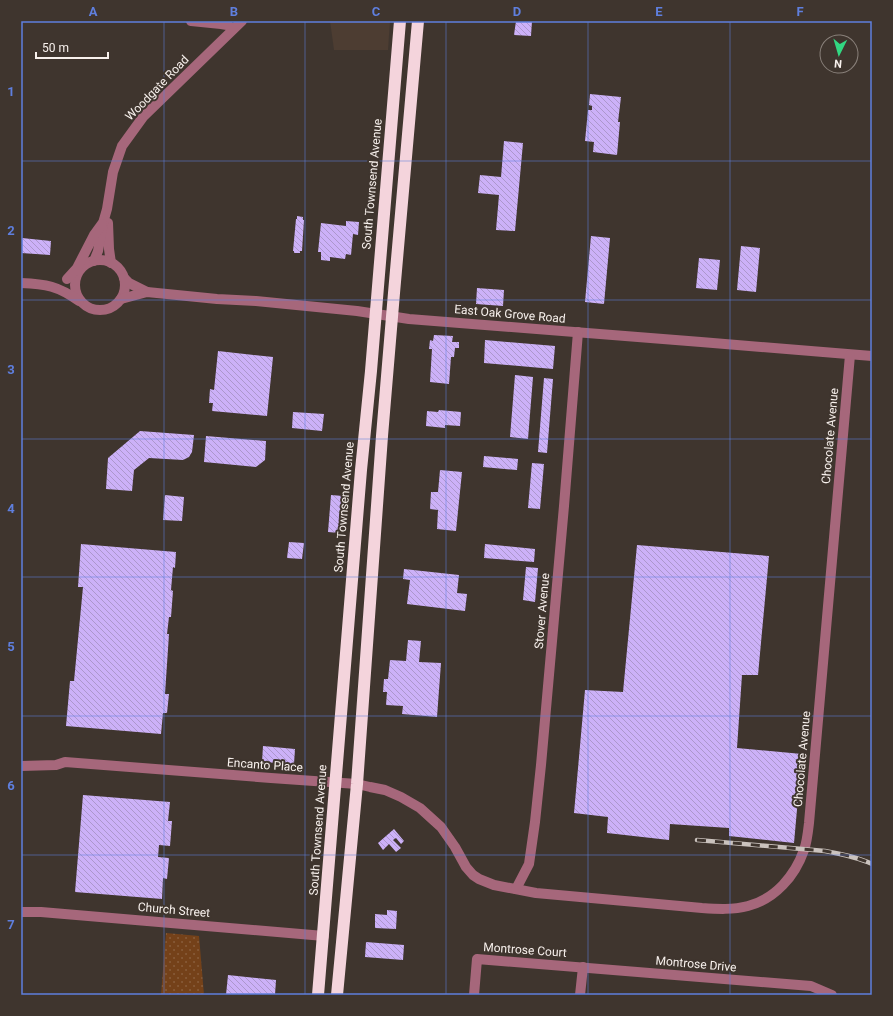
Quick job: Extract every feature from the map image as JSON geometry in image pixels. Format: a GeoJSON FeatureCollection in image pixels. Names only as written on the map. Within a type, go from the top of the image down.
{"type":"FeatureCollection","features":[{"type":"Feature","properties":{"kind":"highway","name":"South Townsend Avenue"},"geometry":{"type":"LineString","coordinates":[[318,995],[324,936],[360,478],[371,371],[400,21]]}},
{"type":"Feature","properties":{"kind":"highway"},"geometry":{"type":"LineString","coordinates":[[338,995],[357,784],[392,316],[418,21]]}},
{"type":"Feature","properties":{"kind":"street"},"geometry":{"type":"LineString","coordinates":[[191,21],[227,25],[232,29]]}},
{"type":"Feature","properties":{"kind":"street","name":"Woodgate Road"},"geometry":{"type":"LineString","coordinates":[[94,261],[107,209],[113,172],[122,146],[143,118],[232,29],[242,21]]}},
{"type":"Feature","properties":{"kind":"street","name":"Woodgate Road"},"geometry":{"type":"LineString","coordinates":[[107,209],[108,249],[111,263]]}},
{"type":"Feature","properties":{"kind":"street","name":"Woodgate Road"},"geometry":{"type":"LineString","coordinates":[[72,277],[94,235],[103,223]]}},
{"type":"Feature","properties":{"kind":"street"},"geometry":{"type":"LineString","coordinates":[[21,283],[55,287],[67,292],[85,306],[93,309],[106,309],[115,305],[121,299],[125,284],[124,278],[117,266],[104,261],[94,261],[85,265],[72,277],[44,285]]}},
{"type":"Feature","properties":{"kind":"street"},"geometry":{"type":"LineString","coordinates":[[72,277],[75,291],[81,302]]}},
{"type":"Feature","properties":{"kind":"street","name":"East Oak Grove Road"},"geometry":{"type":"LineString","coordinates":[[124,278],[129,283],[147,292]]}},
{"type":"Feature","properties":{"kind":"street","name":"East Oak Grove Road"},"geometry":{"type":"LineString","coordinates":[[121,299],[147,292],[217,299],[256,301],[412,319],[872,356]]}},
{"type":"Feature","properties":{"kind":"street","name":"Stover Avenue"},"geometry":{"type":"LineString","coordinates":[[516,889],[528,864],[537,808],[578,332]]}},
{"type":"Feature","properties":{"kind":"street","name":"Chocolate Avenue"},"geometry":{"type":"LineString","coordinates":[[516,889],[536,893],[728,909],[748,906],[759,902],[784,884],[795,871],[805,849],[809,823],[850,355]]}},
{"type":"Feature","properties":{"kind":"street","name":"Encanto Place"},"geometry":{"type":"LineString","coordinates":[[21,766],[56,765],[65,762],[357,784],[385,790],[420,808],[441,828],[455,847],[466,867],[473,875],[494,885],[516,889]]}},
{"type":"Feature","properties":{"kind":"street","name":"Church Street"},"geometry":{"type":"LineString","coordinates":[[21,912],[49,912],[324,936]]}},
{"type":"Feature","properties":{"kind":"street","name":"Montrose Court"},"geometry":{"type":"LineString","coordinates":[[474,995],[477,958],[583,967]]}},
{"type":"Feature","properties":{"kind":"street"},"geometry":{"type":"LineString","coordinates":[[580,995],[583,967]]}},
{"type":"Feature","properties":{"kind":"street","name":"Montrose Drive"},"geometry":{"type":"LineString","coordinates":[[583,967],[811,986],[832,995]]}},
{"type":"Feature","properties":{"kind":"shaded area"},"geometry":{"type":"Polygon","coordinates":[[[330,21],[390,21],[388,50],[334,50],[330,21]]]}},
{"type":"Feature","properties":{"kind":"shaded area"},"geometry":{"type":"Polygon","coordinates":[[[166,933],[199,936],[204,995],[161,995],[166,933]]]}},
{"type":"Feature","properties":{"kind":"building"},"geometry":{"type":"Polygon","coordinates":[[[516,21],[532,21],[531,36],[514,35],[516,21]]]}},
{"type":"Feature","properties":{"kind":"building"},"geometry":{"type":"Polygon","coordinates":[[[590,94],[621,97],[618,122],[620,122],[617,155],[593,152],[594,142],[585,141],[588,110],[592,110],[592,106],[589,105],[590,94]]]}},
{"type":"Feature","properties":{"kind":"building"},"geometry":{"type":"Polygon","coordinates":[[[504,141],[523,143],[515,231],[496,230],[499,195],[478,193],[480,175],[501,177],[504,141]]]}},
{"type":"Feature","properties":{"kind":"building"},"geometry":{"type":"Polygon","coordinates":[[[297,216],[303,217],[304,220],[302,251],[300,251],[300,253],[294,253],[293,251],[297,216]]]}},
{"type":"Feature","properties":{"kind":"building"},"geometry":{"type":"Polygon","coordinates":[[[346,221],[359,222],[358,235],[353,234],[351,255],[346,254],[345,259],[330,257],[330,261],[321,260],[321,252],[318,252],[321,223],[346,226],[346,221]]]}},
{"type":"Feature","properties":{"kind":"building"},"geometry":{"type":"Polygon","coordinates":[[[591,236],[610,238],[604,304],[585,302],[591,236]]]}},
{"type":"Feature","properties":{"kind":"building"},"geometry":{"type":"Polygon","coordinates":[[[22,238],[51,241],[50,255],[21,253],[22,238]]]}},
{"type":"Feature","properties":{"kind":"building"},"geometry":{"type":"Polygon","coordinates":[[[741,246],[760,248],[756,292],[737,290],[741,246]]]}},
{"type":"Feature","properties":{"kind":"building"},"geometry":{"type":"Polygon","coordinates":[[[699,258],[720,260],[717,290],[696,288],[699,258]]]}},
{"type":"Feature","properties":{"kind":"building"},"geometry":{"type":"Polygon","coordinates":[[[477,288],[504,290],[503,306],[476,304],[477,288]]]}},
{"type":"Feature","properties":{"kind":"building"},"geometry":{"type":"Polygon","coordinates":[[[434,335],[453,336],[452,342],[459,342],[459,348],[455,348],[454,357],[451,357],[449,384],[430,382],[432,349],[429,349],[430,340],[433,341],[434,335]]]}},
{"type":"Feature","properties":{"kind":"building"},"geometry":{"type":"Polygon","coordinates":[[[485,340],[555,346],[553,369],[484,363],[485,340]]]}},
{"type":"Feature","properties":{"kind":"building"},"geometry":{"type":"Polygon","coordinates":[[[218,351],[273,357],[267,416],[212,411],[213,403],[209,403],[210,389],[214,390],[218,351]]]}},
{"type":"Feature","properties":{"kind":"building"},"geometry":{"type":"Polygon","coordinates":[[[515,375],[533,377],[528,439],[510,437],[515,375]]]}},
{"type":"Feature","properties":{"kind":"building"},"geometry":{"type":"Polygon","coordinates":[[[544,378],[553,379],[547,453],[538,452],[544,378]]]}},
{"type":"Feature","properties":{"kind":"building"},"geometry":{"type":"Polygon","coordinates":[[[439,410],[461,412],[460,426],[445,425],[445,428],[426,426],[427,411],[438,412],[439,410]]]}},
{"type":"Feature","properties":{"kind":"building"},"geometry":{"type":"Polygon","coordinates":[[[293,412],[324,414],[322,431],[292,428],[293,412]]]}},
{"type":"Feature","properties":{"kind":"building"},"geometry":{"type":"Polygon","coordinates":[[[140,431],[194,435],[192,452],[189,457],[183,460],[149,458],[134,470],[132,491],[106,489],[108,458],[140,431]]]}},
{"type":"Feature","properties":{"kind":"building"},"geometry":{"type":"Polygon","coordinates":[[[206,436],[266,441],[265,460],[256,467],[204,462],[206,436]]]}},
{"type":"Feature","properties":{"kind":"building"},"geometry":{"type":"Polygon","coordinates":[[[484,456],[518,459],[517,470],[483,467],[484,456]]]}},
{"type":"Feature","properties":{"kind":"building"},"geometry":{"type":"Polygon","coordinates":[[[532,463],[544,464],[540,509],[528,508],[532,463]]]}},
{"type":"Feature","properties":{"kind":"building"},"geometry":{"type":"Polygon","coordinates":[[[440,470],[462,472],[456,531],[437,529],[438,510],[430,509],[431,492],[438,492],[440,470]]]}},
{"type":"Feature","properties":{"kind":"building"},"geometry":{"type":"Polygon","coordinates":[[[165,495],[184,497],[182,521],[163,520],[165,495]]]}},
{"type":"Feature","properties":{"kind":"building"},"geometry":{"type":"Polygon","coordinates":[[[331,495],[343,496],[339,533],[328,532],[331,495]]]}},
{"type":"Feature","properties":{"kind":"building"},"geometry":{"type":"Polygon","coordinates":[[[289,542],[304,543],[302,559],[287,558],[289,542]]]}},
{"type":"Feature","properties":{"kind":"building"},"geometry":{"type":"Polygon","coordinates":[[[81,544],[176,552],[171,590],[173,591],[171,617],[169,617],[167,634],[169,634],[165,694],[169,694],[167,713],[163,713],[161,734],[66,726],[70,681],[74,681],[83,587],[78,587],[81,544]]]}},
{"type":"Feature","properties":{"kind":"building"},"geometry":{"type":"Polygon","coordinates":[[[485,544],[535,549],[534,562],[484,558],[485,544]]]}},
{"type":"Feature","properties":{"kind":"building"},"geometry":{"type":"Polygon","coordinates":[[[637,545],[769,556],[758,675],[742,675],[737,748],[802,754],[794,843],[729,836],[729,828],[670,824],[669,840],[607,833],[608,817],[574,813],[585,690],[623,692],[637,545]]]}},
{"type":"Feature","properties":{"kind":"building"},"geometry":{"type":"Polygon","coordinates":[[[526,567],[538,568],[535,602],[523,600],[526,567]]]}},
{"type":"Feature","properties":{"kind":"building"},"geometry":{"type":"Polygon","coordinates":[[[404,569],[459,575],[457,593],[467,594],[465,611],[407,604],[410,580],[403,579],[404,569]]]}},
{"type":"Feature","properties":{"kind":"building"},"geometry":{"type":"Polygon","coordinates":[[[408,640],[421,641],[419,662],[441,663],[437,717],[402,714],[403,706],[386,705],[387,692],[383,692],[384,679],[388,679],[390,660],[406,661],[408,640]]]}},
{"type":"Feature","properties":{"kind":"building"},"geometry":{"type":"Polygon","coordinates":[[[263,746],[295,749],[294,764],[262,762],[263,746]]]}},
{"type":"Feature","properties":{"kind":"building"},"geometry":{"type":"Polygon","coordinates":[[[83,795],[170,802],[168,821],[172,821],[170,846],[159,845],[158,857],[169,858],[167,879],[163,878],[162,899],[75,892],[83,795]]]}},
{"type":"Feature","properties":{"kind":"building"},"geometry":{"type":"Polygon","coordinates":[[[394,829],[404,841],[401,844],[396,838],[393,840],[401,848],[396,852],[389,844],[383,850],[378,843],[394,829]]]}},
{"type":"Feature","properties":{"kind":"building"},"geometry":{"type":"Polygon","coordinates":[[[387,910],[397,911],[396,929],[375,928],[375,914],[387,915],[387,910]]]}},
{"type":"Feature","properties":{"kind":"building"},"geometry":{"type":"Polygon","coordinates":[[[366,942],[404,945],[403,960],[365,957],[366,942]]]}},
{"type":"Feature","properties":{"kind":"building"},"geometry":{"type":"Polygon","coordinates":[[[228,975],[276,980],[275,995],[226,995],[228,975]]]}},
{"type":"Feature","properties":{"kind":"railway"},"geometry":{"type":"LineString","coordinates":[[697,840],[825,851],[855,858],[872,864]]}}]}
